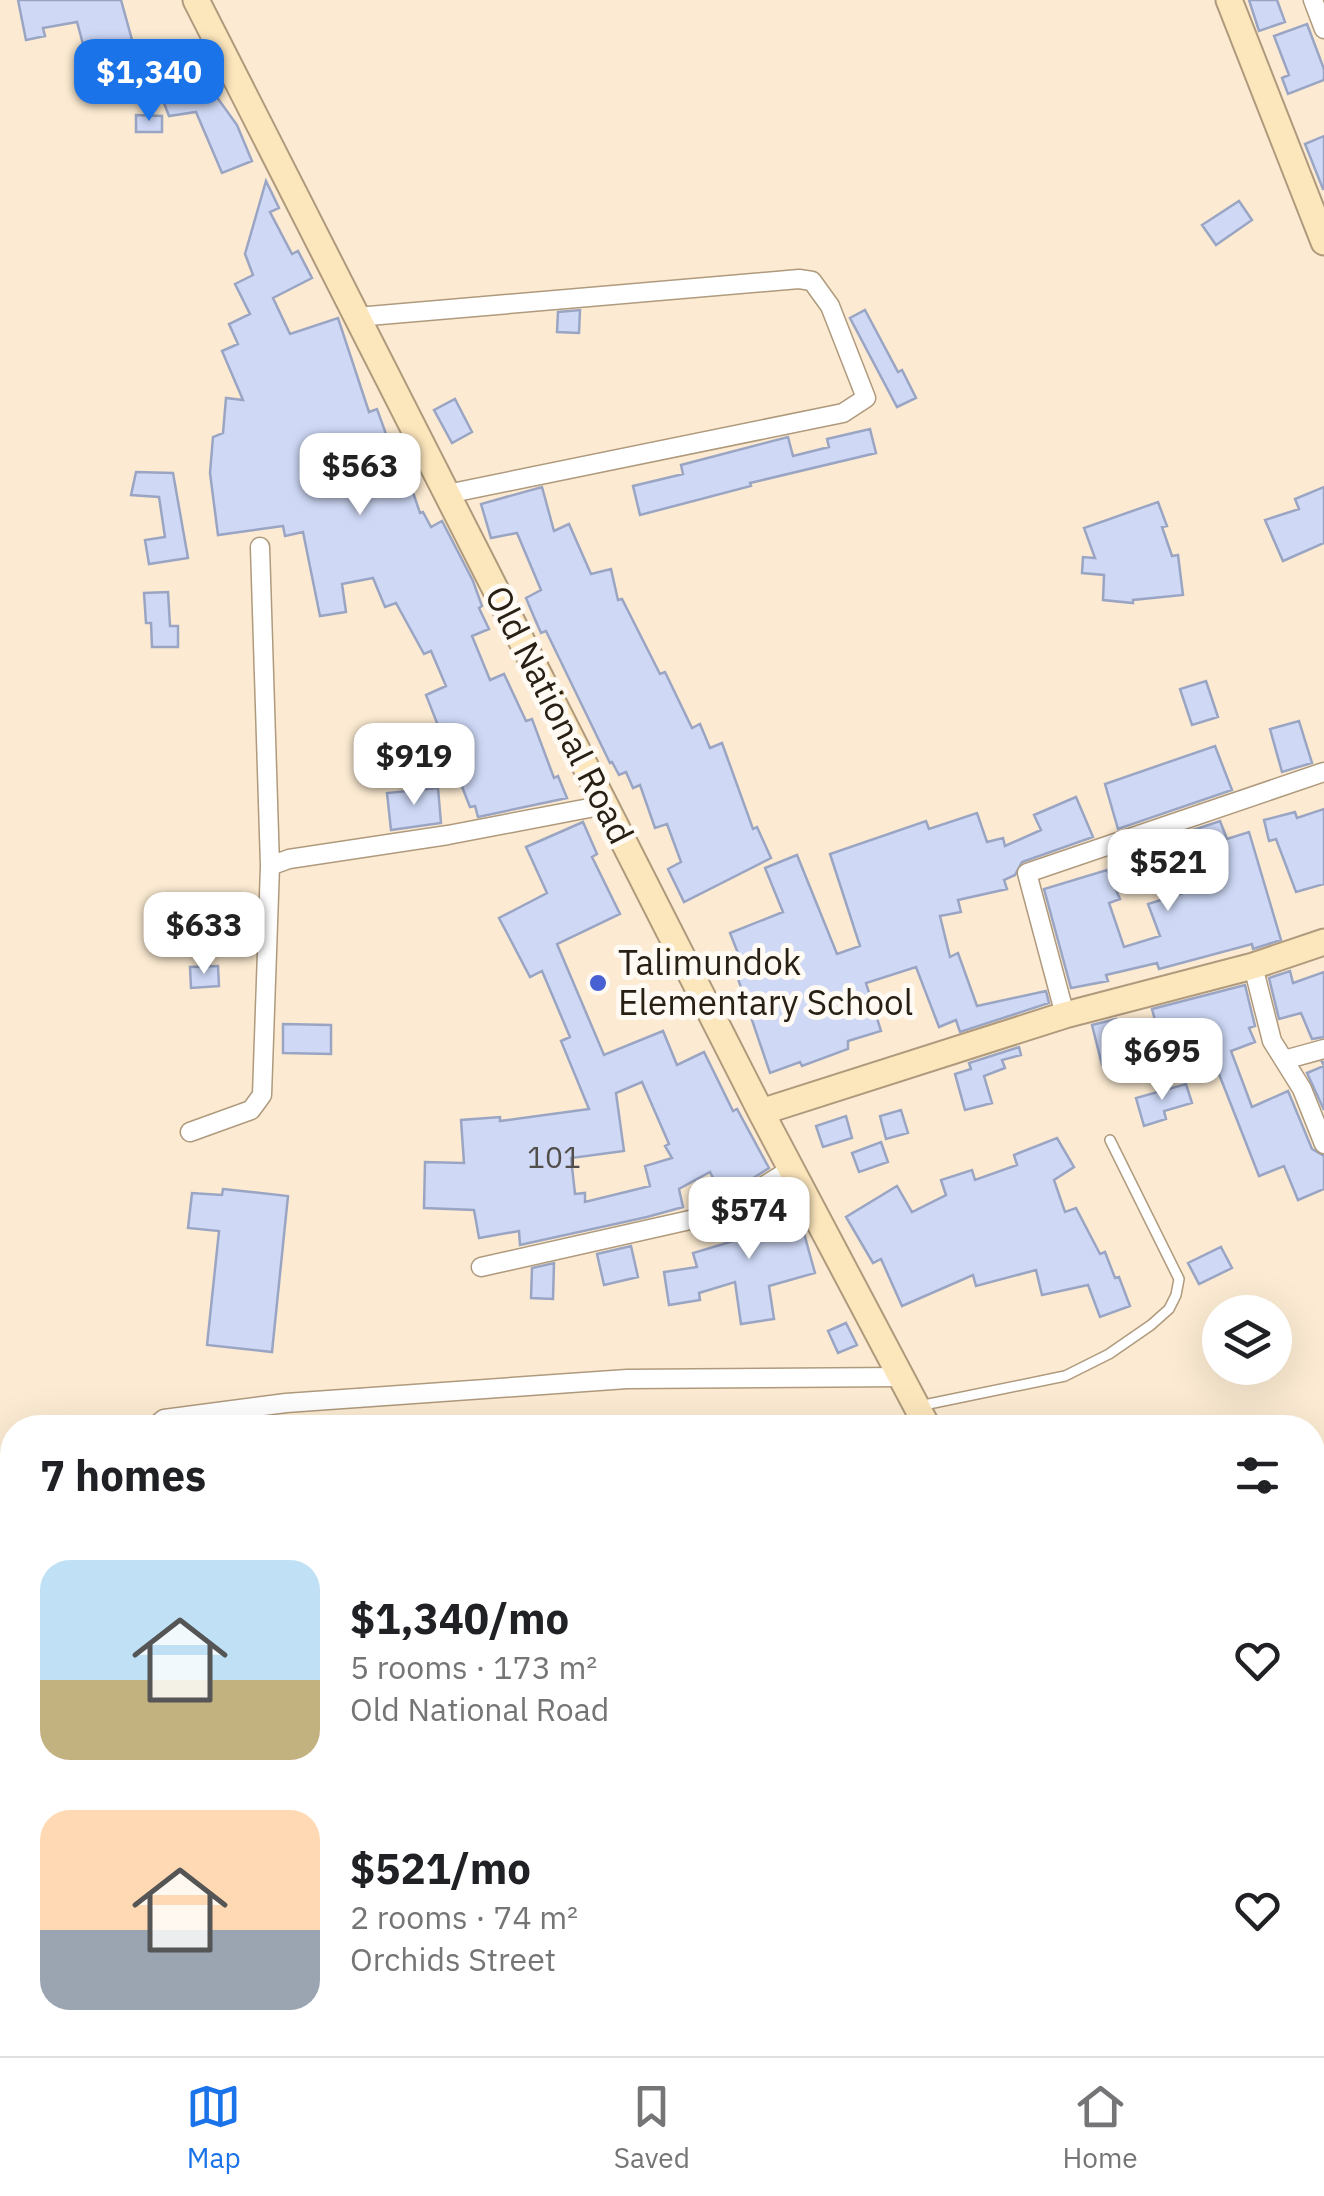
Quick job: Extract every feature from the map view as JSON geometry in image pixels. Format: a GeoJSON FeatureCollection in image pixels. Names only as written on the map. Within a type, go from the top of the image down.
{"type":"FeatureCollection","features":[{"type":"Feature","properties":{"kind":"main road","name":"Old National Road"},"geometry":{"type":"LineString","coordinates":[[196,0],[760,1112],[921,1415]]}},
{"type":"Feature","properties":{"kind":"main road"},"geometry":{"type":"LineString","coordinates":[[1229,0],[1324,242]]}},
{"type":"Feature","properties":{"kind":"main road"},"geometry":{"type":"LineString","coordinates":[[760,1112],[1065,1015],[1253,966],[1324,942]]}},
{"type":"Feature","properties":{"kind":"street"},"geometry":{"type":"LineString","coordinates":[[1313,0],[1324,29]]}},
{"type":"Feature","properties":{"kind":"street"},"geometry":{"type":"LineString","coordinates":[[357,317],[812,281],[830,306],[866,398],[843,414],[447,494]]}},
{"type":"Feature","properties":{"kind":"street"},"geometry":{"type":"LineString","coordinates":[[190,1132],[251,1110],[262,1096],[270,866],[260,547]]}},
{"type":"Feature","properties":{"kind":"street"},"geometry":{"type":"LineString","coordinates":[[1065,1015],[1027,873],[1324,772]]}},
{"type":"Feature","properties":{"kind":"street"},"geometry":{"type":"LineString","coordinates":[[270,866],[605,804]]}},
{"type":"Feature","properties":{"kind":"street"},"geometry":{"type":"LineString","coordinates":[[1253,966],[1272,1042],[1302,1089],[1324,1144]]}},
{"type":"Feature","properties":{"kind":"street"},"geometry":{"type":"LineString","coordinates":[[1284,1060],[1324,1049]]}},
{"type":"Feature","properties":{"kind":"street"},"geometry":{"type":"LineString","coordinates":[[481,1268],[721,1213],[791,1169]]}},
{"type":"Feature","properties":{"kind":"street"},"geometry":{"type":"LineString","coordinates":[[194,1415],[286,1403],[628,1379],[901,1377]]}},
{"type":"Feature","properties":{"kind":"lane"},"geometry":{"type":"LineString","coordinates":[[929,1415],[1065,1376],[1110,1354],[1169,1309],[1179,1279],[1110,1140]]}},
{"type":"Feature","properties":{"kind":"building"},"geometry":{"type":"Polygon","coordinates":[[[18,0],[121,0],[137,58],[90,70],[77,22],[43,28],[45,36],[26,40],[18,0]]]}},
{"type":"Feature","properties":{"kind":"building"},"geometry":{"type":"Polygon","coordinates":[[[1249,0],[1277,0],[1285,22],[1259,31],[1249,0]]]}},
{"type":"Feature","properties":{"kind":"building"},"geometry":{"type":"Polygon","coordinates":[[[1307,24],[1324,69],[1324,80],[1288,94],[1282,78],[1289,75],[1274,36],[1307,24]]]}},
{"type":"Feature","properties":{"kind":"building"},"geometry":{"type":"Polygon","coordinates":[[[206,82],[237,125],[252,161],[222,173],[196,112],[169,116],[162,98],[206,82]]]}},
{"type":"Feature","properties":{"kind":"building"},"geometry":{"type":"Polygon","coordinates":[[[136,115],[162,116],[162,132],[136,132],[136,115]]]}},
{"type":"Feature","properties":{"kind":"building"},"geometry":{"type":"Polygon","coordinates":[[[1324,136],[1324,189],[1323,189],[1305,144],[1324,136]]]}},
{"type":"Feature","properties":{"kind":"building"},"geometry":{"type":"Polygon","coordinates":[[[266,181],[279,208],[270,212],[292,254],[298,251],[312,278],[273,298],[290,334],[338,318],[369,412],[377,409],[394,456],[400,454],[420,513],[431,527],[442,521],[473,581],[489,629],[472,636],[490,680],[504,674],[526,721],[532,719],[554,778],[558,776],[567,798],[478,817],[475,806],[470,807],[426,695],[446,686],[431,651],[424,654],[396,603],[385,607],[373,578],[342,584],[346,612],[320,616],[303,532],[285,536],[283,526],[218,535],[210,473],[213,437],[223,433],[226,398],[243,400],[222,351],[238,344],[229,324],[250,314],[235,284],[253,275],[245,254],[266,181]]]}},
{"type":"Feature","properties":{"kind":"building"},"geometry":{"type":"Polygon","coordinates":[[[1239,201],[1252,220],[1216,245],[1202,225],[1239,201]]]}},
{"type":"Feature","properties":{"kind":"building"},"geometry":{"type":"Polygon","coordinates":[[[580,310],[579,333],[557,332],[558,312],[580,310]]]}},
{"type":"Feature","properties":{"kind":"building"},"geometry":{"type":"Polygon","coordinates":[[[865,310],[916,398],[897,407],[850,318],[865,310]]]}},
{"type":"Feature","properties":{"kind":"building"},"geometry":{"type":"Polygon","coordinates":[[[455,399],[472,432],[452,443],[434,410],[455,399]]]}},
{"type":"Feature","properties":{"kind":"building"},"geometry":{"type":"Polygon","coordinates":[[[870,429],[876,453],[640,515],[633,486],[683,474],[681,465],[788,437],[793,456],[829,447],[827,439],[870,429]]]}},
{"type":"Feature","properties":{"kind":"building"},"geometry":{"type":"Polygon","coordinates":[[[136,472],[173,473],[188,558],[149,564],[145,540],[165,537],[159,497],[131,495],[136,472]]]}},
{"type":"Feature","properties":{"kind":"building"},"geometry":{"type":"Polygon","coordinates":[[[542,487],[554,531],[569,524],[591,574],[611,569],[618,600],[622,599],[660,674],[665,672],[692,728],[700,724],[710,748],[722,743],[753,829],[757,827],[771,858],[684,902],[668,869],[681,862],[667,824],[655,828],[640,785],[633,788],[626,772],[619,775],[610,763],[546,631],[541,633],[526,598],[541,590],[517,533],[491,538],[481,504],[542,487]]]}},
{"type":"Feature","properties":{"kind":"building"},"geometry":{"type":"Polygon","coordinates":[[[1324,487],[1324,543],[1283,561],[1265,520],[1299,509],[1295,499],[1324,487]]]}},
{"type":"Feature","properties":{"kind":"building"},"geometry":{"type":"Polygon","coordinates":[[[1158,502],[1172,556],[1178,555],[1183,595],[1133,603],[1103,600],[1104,575],[1082,573],[1083,557],[1095,558],[1084,528],[1158,502]]]}},
{"type":"Feature","properties":{"kind":"building"},"geometry":{"type":"Polygon","coordinates":[[[168,592],[170,626],[178,626],[178,647],[152,647],[144,593],[168,592]]]}},
{"type":"Feature","properties":{"kind":"building"},"geometry":{"type":"Polygon","coordinates":[[[1206,681],[1218,717],[1192,725],[1180,689],[1206,681]]]}},
{"type":"Feature","properties":{"kind":"building"},"geometry":{"type":"Polygon","coordinates":[[[1299,721],[1312,763],[1282,772],[1270,729],[1299,721]]]}},
{"type":"Feature","properties":{"kind":"building"},"geometry":{"type":"Polygon","coordinates":[[[1215,746],[1232,790],[1118,829],[1105,784],[1215,746]]]}},
{"type":"Feature","properties":{"kind":"building"},"geometry":{"type":"Polygon","coordinates":[[[438,788],[441,823],[391,830],[387,793],[438,788]]]}},
{"type":"Feature","properties":{"kind":"building"},"geometry":{"type":"Polygon","coordinates":[[[1076,797],[1093,837],[1022,862],[1015,875],[1004,880],[1007,889],[958,900],[961,912],[940,916],[950,957],[958,953],[977,1006],[1046,991],[1049,1003],[960,1032],[956,1020],[939,1027],[916,967],[866,983],[881,1031],[848,1041],[848,1049],[770,1073],[735,970],[743,966],[730,933],[783,912],[765,868],[797,855],[837,954],[860,946],[830,854],[926,821],[929,829],[977,813],[987,842],[1003,838],[1005,846],[1041,830],[1034,815],[1076,797]]]}},
{"type":"Feature","properties":{"kind":"building"},"geometry":{"type":"Polygon","coordinates":[[[1324,809],[1324,884],[1296,892],[1276,839],[1269,841],[1264,820],[1295,812],[1297,818],[1324,809]]]}},
{"type":"Feature","properties":{"kind":"building"},"geometry":{"type":"Polygon","coordinates":[[[1220,821],[1227,839],[1249,832],[1281,940],[1159,969],[1157,963],[1106,975],[1108,981],[1071,988],[1044,889],[1107,870],[1120,899],[1109,903],[1124,947],[1160,936],[1148,904],[1193,890],[1186,862],[1200,858],[1190,831],[1220,821]]]}},
{"type":"Feature","properties":{"kind":"building"},"geometry":{"type":"Polygon","coordinates":[[[583,822],[597,854],[592,857],[620,914],[557,944],[604,1055],[663,1031],[677,1065],[704,1052],[733,1111],[737,1109],[769,1168],[723,1197],[710,1172],[679,1189],[683,1207],[520,1245],[519,1231],[479,1238],[474,1210],[424,1208],[425,1162],[464,1163],[461,1120],[500,1117],[500,1121],[589,1109],[561,1041],[570,1037],[542,971],[530,977],[499,918],[547,893],[526,847],[583,822]],[[642,1082],[616,1093],[624,1151],[571,1158],[575,1194],[585,1193],[585,1202],[650,1186],[645,1166],[672,1158],[665,1146],[669,1144],[642,1082]]]}},
{"type":"Feature","properties":{"kind":"building"},"geometry":{"type":"Polygon","coordinates":[[[218,966],[219,986],[191,988],[190,967],[218,966]]]}},
{"type":"Feature","properties":{"kind":"building"},"geometry":{"type":"Polygon","coordinates":[[[1290,971],[1293,983],[1324,972],[1324,1037],[1312,1039],[1301,1013],[1279,1019],[1269,978],[1290,971]]]}},
{"type":"Feature","properties":{"kind":"building"},"geometry":{"type":"Polygon","coordinates":[[[1245,985],[1255,1026],[1249,1028],[1255,1042],[1231,1051],[1252,1107],[1288,1091],[1312,1149],[1324,1156],[1324,1189],[1298,1200],[1284,1166],[1259,1176],[1208,1046],[1165,1058],[1152,1009],[1245,985]]]}},
{"type":"Feature","properties":{"kind":"building"},"geometry":{"type":"Polygon","coordinates":[[[1116,1019],[1126,1059],[1102,1065],[1092,1025],[1116,1019]]]}},
{"type":"Feature","properties":{"kind":"building"},"geometry":{"type":"Polygon","coordinates":[[[283,1024],[331,1025],[331,1054],[283,1053],[283,1024]]]}},
{"type":"Feature","properties":{"kind":"building"},"geometry":{"type":"Polygon","coordinates":[[[1019,1047],[1021,1055],[1002,1060],[1005,1068],[984,1076],[992,1103],[965,1110],[955,1074],[971,1069],[969,1063],[1019,1047]]]}},
{"type":"Feature","properties":{"kind":"building"},"geometry":{"type":"Polygon","coordinates":[[[1324,1066],[1324,1110],[1307,1073],[1324,1066]]]}},
{"type":"Feature","properties":{"kind":"building"},"geometry":{"type":"Polygon","coordinates":[[[1186,1084],[1192,1103],[1164,1111],[1166,1119],[1144,1126],[1136,1098],[1186,1084]]]}},
{"type":"Feature","properties":{"kind":"building"},"geometry":{"type":"Polygon","coordinates":[[[901,1110],[908,1133],[886,1139],[880,1116],[901,1110]]]}},
{"type":"Feature","properties":{"kind":"building"},"geometry":{"type":"Polygon","coordinates":[[[846,1116],[852,1138],[823,1147],[816,1126],[846,1116]]]}},
{"type":"Feature","properties":{"kind":"building"},"geometry":{"type":"Polygon","coordinates":[[[1057,1138],[1074,1167],[1054,1180],[1065,1212],[1076,1208],[1100,1254],[1105,1252],[1115,1278],[1119,1277],[1130,1306],[1100,1317],[1088,1285],[1042,1295],[1036,1270],[976,1286],[973,1275],[902,1306],[881,1259],[873,1263],[846,1217],[897,1186],[912,1212],[946,1195],[941,1180],[972,1170],[975,1180],[1017,1165],[1014,1155],[1057,1138]]]}},
{"type":"Feature","properties":{"kind":"building"},"geometry":{"type":"Polygon","coordinates":[[[881,1142],[888,1162],[859,1172],[852,1153],[881,1142]]]}},
{"type":"Feature","properties":{"kind":"building"},"geometry":{"type":"Polygon","coordinates":[[[223,1189],[288,1196],[272,1352],[207,1345],[219,1231],[188,1228],[192,1193],[222,1195],[223,1189]]]}},
{"type":"Feature","properties":{"kind":"building"},"geometry":{"type":"Polygon","coordinates":[[[780,1191],[799,1227],[802,1226],[815,1273],[769,1286],[774,1319],[741,1324],[735,1282],[699,1293],[700,1300],[669,1305],[664,1272],[697,1267],[693,1253],[747,1237],[738,1217],[780,1191]]]}},
{"type":"Feature","properties":{"kind":"building"},"geometry":{"type":"Polygon","coordinates":[[[631,1246],[638,1277],[604,1285],[597,1254],[631,1246]]]}},
{"type":"Feature","properties":{"kind":"building"},"geometry":{"type":"Polygon","coordinates":[[[1221,1247],[1232,1268],[1199,1284],[1188,1263],[1221,1247]]]}},
{"type":"Feature","properties":{"kind":"building"},"geometry":{"type":"Polygon","coordinates":[[[554,1263],[553,1299],[531,1298],[532,1268],[554,1263]]]}},
{"type":"Feature","properties":{"kind":"building"},"geometry":{"type":"Polygon","coordinates":[[[846,1323],[857,1345],[838,1353],[828,1331],[846,1323]]]}},
{"type":"Feature","properties":{"kind":"place","name":"Talimundok Elementary School"},"geometry":{"type":"Point","coordinates":[598,983]}}]}
